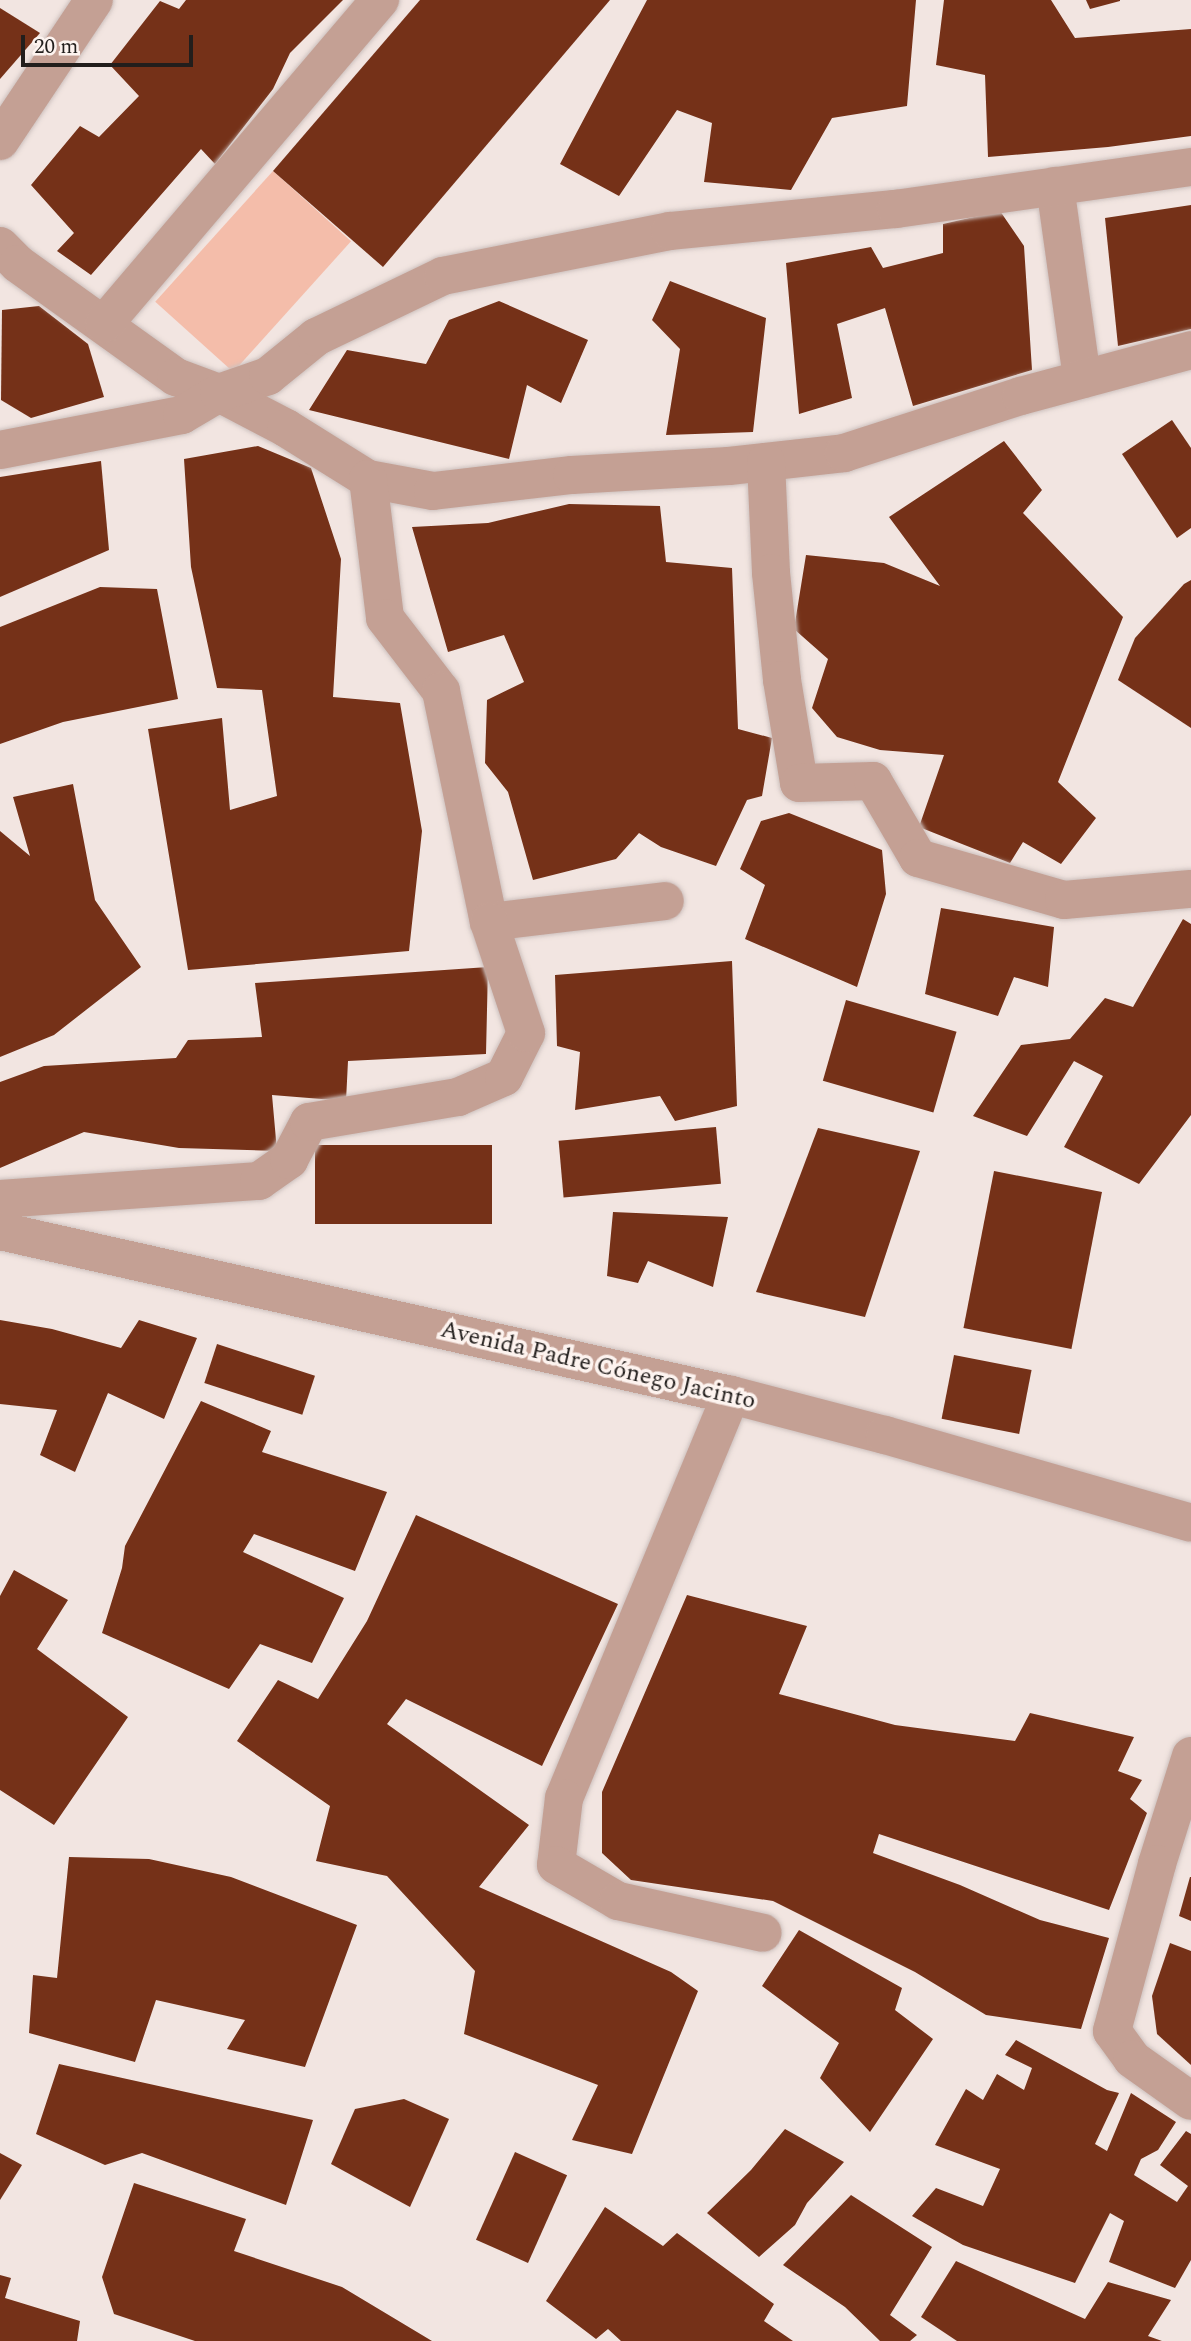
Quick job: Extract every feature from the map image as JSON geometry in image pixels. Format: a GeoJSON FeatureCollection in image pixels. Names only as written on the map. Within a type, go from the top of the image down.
{"type":"FeatureCollection","features":[{"type":"Feature","properties":{"kind":"street"},"geometry":{"type":"LineString","coordinates":[[0,141],[94,0]]}},
{"type":"Feature","properties":{"kind":"street"},"geometry":{"type":"LineString","coordinates":[[104,324],[380,0]]}},
{"type":"Feature","properties":{"kind":"street"},"geometry":{"type":"LineString","coordinates":[[0,450],[182,415],[219,393],[268,376],[316,337],[443,276],[670,232],[896,209],[1191,167]]}},
{"type":"Feature","properties":{"kind":"street"},"geometry":{"type":"LineString","coordinates":[[1055,186],[1082,379]]}},
{"type":"Feature","properties":{"kind":"street"},"geometry":{"type":"LineString","coordinates":[[0,246],[18,264],[176,377],[219,393],[286,428],[368,479],[433,491],[572,475],[766,462],[844,453],[1082,379],[1191,350]]}},
{"type":"Feature","properties":{"kind":"street"},"geometry":{"type":"LineString","coordinates":[[766,462],[771,573],[782,680],[799,783],[873,781],[918,858],[1064,900],[1191,889]]}},
{"type":"Feature","properties":{"kind":"street"},"geometry":{"type":"LineString","coordinates":[[0,1199],[259,1181],[289,1160],[309,1122],[458,1097],[504,1077],[526,1033],[489,922],[441,691],[385,618],[368,479]]}},
{"type":"Feature","properties":{"kind":"street"},"geometry":{"type":"LineString","coordinates":[[489,922],[666,901]]}},
{"type":"Feature","properties":{"kind":"street","name":"Avenida Padre Cónego Jacinto"},"geometry":{"type":"LineString","coordinates":[[0,1231],[731,1395],[885,1435],[1191,1523]]}},
{"type":"Feature","properties":{"kind":"street"},"geometry":{"type":"LineString","coordinates":[[731,1395],[564,1797],[556,1865],[618,1901],[763,1933]]}},
{"type":"Feature","properties":{"kind":"street"},"geometry":{"type":"LineString","coordinates":[[1191,1756],[1157,1864],[1112,2031],[1132,2059],[1191,2101]]}},
{"type":"Feature","properties":{"kind":"shaded area"},"geometry":{"type":"Polygon","coordinates":[[[273,171],[351,241],[233,372],[155,302],[273,171]]]}},
{"type":"Feature","properties":{"kind":"building"},"geometry":{"type":"Polygon","coordinates":[[[186,0],[343,0],[290,53],[273,89],[215,164],[201,149],[91,275],[57,251],[74,233],[31,185],[80,126],[99,137],[139,96],[110,65],[160,1],[179,9],[186,0]]]}},
{"type":"Feature","properties":{"kind":"building"},"geometry":{"type":"Polygon","coordinates":[[[420,0],[610,0],[383,267],[273,171],[420,0]]]}},
{"type":"Feature","properties":{"kind":"building"},"geometry":{"type":"Polygon","coordinates":[[[647,0],[916,0],[907,106],[832,118],[791,190],[704,182],[712,123],[677,110],[619,196],[560,164],[647,0]]]}},
{"type":"Feature","properties":{"kind":"building"},"geometry":{"type":"Polygon","coordinates":[[[944,0],[1051,0],[1075,38],[1191,29],[1191,136],[1108,147],[988,157],[985,75],[936,65],[944,0]]]}},
{"type":"Feature","properties":{"kind":"building"},"geometry":{"type":"Polygon","coordinates":[[[1086,0],[1120,0],[1120,1],[1090,9],[1086,0]]]}},
{"type":"Feature","properties":{"kind":"building"},"geometry":{"type":"Polygon","coordinates":[[[0,8],[40,33],[0,79],[0,8]]]}},
{"type":"Feature","properties":{"kind":"building"},"geometry":{"type":"Polygon","coordinates":[[[1191,205],[1191,329],[1118,346],[1105,218],[1191,205]]]}},
{"type":"Feature","properties":{"kind":"building"},"geometry":{"type":"Polygon","coordinates":[[[1000,211],[1024,246],[1032,370],[913,406],[885,308],[837,324],[852,398],[799,414],[786,263],[871,247],[883,268],[943,253],[943,224],[1000,211]]]}},
{"type":"Feature","properties":{"kind":"building"},"geometry":{"type":"Polygon","coordinates":[[[670,281],[766,318],[753,432],[666,435],[680,349],[652,320],[670,281]]]}},
{"type":"Feature","properties":{"kind":"building"},"geometry":{"type":"Polygon","coordinates":[[[499,301],[588,340],[561,403],[527,385],[509,459],[309,410],[347,350],[426,364],[449,320],[499,301]]]}},
{"type":"Feature","properties":{"kind":"building"},"geometry":{"type":"Polygon","coordinates":[[[39,306],[88,344],[104,397],[31,418],[1,400],[2,310],[39,306]]]}},
{"type":"Feature","properties":{"kind":"building"},"geometry":{"type":"Polygon","coordinates":[[[1172,420],[1191,448],[1191,528],[1177,538],[1122,454],[1172,420]]]}},
{"type":"Feature","properties":{"kind":"building"},"geometry":{"type":"Polygon","coordinates":[[[1004,441],[1042,490],[1023,513],[1123,617],[1058,782],[1096,818],[1061,864],[1023,842],[1010,863],[919,827],[944,755],[880,750],[837,737],[812,708],[828,659],[794,629],[806,555],[884,563],[940,586],[889,517],[1004,441]]]}},
{"type":"Feature","properties":{"kind":"building"},"geometry":{"type":"Polygon","coordinates":[[[258,446],[311,468],[341,559],[333,697],[400,703],[422,831],[409,951],[188,970],[148,729],[222,718],[230,810],[277,796],[262,690],[217,688],[191,567],[184,459],[258,446]]]}},
{"type":"Feature","properties":{"kind":"building"},"geometry":{"type":"Polygon","coordinates":[[[101,461],[109,550],[0,597],[0,477],[101,461]]]}},
{"type":"Feature","properties":{"kind":"building"},"geometry":{"type":"Polygon","coordinates":[[[569,504],[660,506],[666,562],[732,568],[738,729],[772,738],[762,796],[747,800],[716,866],[661,847],[639,833],[616,859],[533,880],[508,792],[485,763],[487,700],[524,682],[504,635],[448,652],[412,527],[488,523],[569,504]]]}},
{"type":"Feature","properties":{"kind":"building"},"geometry":{"type":"Polygon","coordinates":[[[1191,580],[1191,728],[1118,680],[1135,638],[1184,584],[1191,580]]]}},
{"type":"Feature","properties":{"kind":"building"},"geometry":{"type":"Polygon","coordinates":[[[100,587],[157,589],[178,699],[63,722],[0,744],[0,627],[100,587]]]}},
{"type":"Feature","properties":{"kind":"building"},"geometry":{"type":"Polygon","coordinates":[[[73,784],[95,900],[141,967],[54,1035],[0,1057],[0,831],[30,856],[13,797],[73,784]]]}},
{"type":"Feature","properties":{"kind":"building"},"geometry":{"type":"Polygon","coordinates":[[[789,813],[882,850],[886,894],[857,987],[745,939],[765,885],[740,869],[761,821],[789,813]]]}},
{"type":"Feature","properties":{"kind":"building"},"geometry":{"type":"Polygon","coordinates":[[[941,908],[1054,927],[1048,987],[1014,977],[998,1016],[925,994],[941,908]]]}},
{"type":"Feature","properties":{"kind":"building"},"geometry":{"type":"Polygon","coordinates":[[[1183,919],[1191,924],[1191,1115],[1139,1184],[1064,1147],[1103,1076],[1074,1061],[1027,1136],[973,1116],[1021,1045],[1070,1039],[1105,998],[1133,1007],[1183,919]]]}},
{"type":"Feature","properties":{"kind":"building"},"geometry":{"type":"Polygon","coordinates":[[[732,961],[737,1106],[675,1121],[660,1096],[575,1110],[580,1052],[557,1046],[555,975],[732,961]]]}},
{"type":"Feature","properties":{"kind":"building"},"geometry":{"type":"Polygon","coordinates":[[[488,967],[486,1054],[348,1061],[346,1101],[272,1095],[277,1151],[179,1148],[84,1132],[0,1168],[0,1082],[44,1066],[176,1058],[188,1040],[262,1037],[255,983],[488,967]]]}},
{"type":"Feature","properties":{"kind":"building"},"geometry":{"type":"Polygon","coordinates":[[[846,1000],[957,1032],[933,1112],[823,1081],[846,1000]]]}},
{"type":"Feature","properties":{"kind":"building"},"geometry":{"type":"Polygon","coordinates":[[[716,1127],[721,1184],[564,1198],[559,1141],[716,1127]]]}},
{"type":"Feature","properties":{"kind":"building"},"geometry":{"type":"Polygon","coordinates":[[[818,1128],[920,1151],[865,1317],[756,1292],[818,1128]]]}},
{"type":"Feature","properties":{"kind":"building"},"geometry":{"type":"Polygon","coordinates":[[[315,1145],[492,1145],[492,1224],[315,1224],[315,1145]]]}},
{"type":"Feature","properties":{"kind":"building"},"geometry":{"type":"Polygon","coordinates":[[[994,1171],[1102,1192],[1071,1349],[963,1328],[994,1171]]]}},
{"type":"Feature","properties":{"kind":"building"},"geometry":{"type":"Polygon","coordinates":[[[613,1212],[728,1217],[713,1287],[648,1261],[638,1283],[607,1276],[613,1212]]]}},
{"type":"Feature","properties":{"kind":"building"},"geometry":{"type":"Polygon","coordinates":[[[0,1320],[52,1329],[121,1348],[139,1320],[197,1338],[164,1419],[108,1393],[75,1472],[40,1455],[57,1410],[0,1404],[0,1320]]]}},
{"type":"Feature","properties":{"kind":"building"},"geometry":{"type":"Polygon","coordinates":[[[217,1344],[315,1376],[302,1415],[204,1383],[217,1344]]]}},
{"type":"Feature","properties":{"kind":"building"},"geometry":{"type":"Polygon","coordinates":[[[954,1355],[1032,1370],[1019,1434],[942,1419],[954,1355]]]}},
{"type":"Feature","properties":{"kind":"building"},"geometry":{"type":"Polygon","coordinates":[[[201,1401],[271,1431],[262,1452],[387,1492],[355,1571],[254,1534],[243,1552],[344,1598],[312,1663],[260,1644],[229,1689],[102,1633],[122,1568],[125,1546],[201,1401]]]}},
{"type":"Feature","properties":{"kind":"building"},"geometry":{"type":"Polygon","coordinates":[[[416,1515],[618,1604],[542,1766],[406,1699],[387,1724],[529,1825],[479,1887],[671,1972],[698,1991],[632,2154],[572,2140],[598,2085],[464,2034],[475,1971],[387,1876],[316,1861],[330,1806],[237,1741],[278,1680],[318,1699],[367,1621],[416,1515]]]}},
{"type":"Feature","properties":{"kind":"building"},"geometry":{"type":"Polygon","coordinates":[[[14,1570],[68,1600],[37,1649],[128,1717],[54,1825],[0,1790],[0,1596],[14,1570]]]}},
{"type":"Feature","properties":{"kind":"building"},"geometry":{"type":"Polygon","coordinates":[[[687,1595],[807,1626],[779,1694],[895,1725],[1015,1741],[1030,1713],[1134,1737],[1118,1771],[1142,1780],[1130,1799],[1147,1813],[1109,1910],[879,1834],[873,1853],[960,1885],[1040,1920],[1109,1938],[1081,2029],[986,2015],[915,1972],[773,1901],[631,1880],[602,1853],[602,1792],[687,1595]]]}},
{"type":"Feature","properties":{"kind":"building"},"geometry":{"type":"Polygon","coordinates":[[[69,1857],[149,1859],[231,1877],[357,1925],[305,2067],[227,2049],[245,2020],[156,2000],[135,2062],[29,2033],[33,1975],[57,1978],[69,1857]]]}},
{"type":"Feature","properties":{"kind":"building"},"geometry":{"type":"Polygon","coordinates":[[[1191,1877],[1191,1921],[1179,1916],[1191,1877]]]}},
{"type":"Feature","properties":{"kind":"building"},"geometry":{"type":"Polygon","coordinates":[[[799,1930],[902,1988],[895,2010],[933,2039],[870,2132],[820,2078],[839,2043],[762,1986],[799,1930]]]}},
{"type":"Feature","properties":{"kind":"building"},"geometry":{"type":"Polygon","coordinates":[[[1170,1943],[1191,1951],[1191,2065],[1157,2034],[1152,1996],[1170,1943]]]}},
{"type":"Feature","properties":{"kind":"building"},"geometry":{"type":"Polygon","coordinates":[[[1016,2040],[1107,2090],[1119,2093],[1095,2144],[1107,2151],[1131,2093],[1176,2122],[1158,2150],[1141,2159],[1134,2175],[1177,2202],[1188,2186],[1160,2165],[1186,2131],[1191,2134],[1191,2260],[1175,2288],[1109,2262],[1124,2221],[1110,2213],[1075,2283],[963,2245],[912,2216],[936,2188],[983,2206],[1000,2169],[935,2145],[966,2089],[983,2100],[997,2074],[1024,2090],[1032,2068],[1005,2055],[1016,2040]]]}},
{"type":"Feature","properties":{"kind":"building"},"geometry":{"type":"Polygon","coordinates":[[[59,2064],[313,2120],[286,2205],[142,2153],[105,2165],[36,2134],[59,2064]]]}},
{"type":"Feature","properties":{"kind":"building"},"geometry":{"type":"Polygon","coordinates":[[[404,2099],[449,2119],[410,2207],[331,2164],[355,2109],[404,2099]]]}},
{"type":"Feature","properties":{"kind":"building"},"geometry":{"type":"Polygon","coordinates":[[[785,2129],[844,2162],[807,2203],[795,2225],[759,2257],[707,2213],[751,2170],[785,2129]]]}},
{"type":"Feature","properties":{"kind":"building"},"geometry":{"type":"Polygon","coordinates":[[[515,2152],[567,2175],[528,2263],[476,2240],[515,2152]]]}},
{"type":"Feature","properties":{"kind":"building"},"geometry":{"type":"Polygon","coordinates":[[[0,2153],[22,2165],[0,2200],[0,2153]]]}},
{"type":"Feature","properties":{"kind":"building"},"geometry":{"type":"Polygon","coordinates":[[[134,2183],[246,2219],[234,2251],[342,2287],[432,2341],[195,2341],[114,2314],[102,2277],[134,2183]]]}},
{"type":"Feature","properties":{"kind":"building"},"geometry":{"type":"Polygon","coordinates":[[[851,2195],[932,2247],[890,2315],[917,2335],[910,2341],[880,2341],[845,2307],[783,2265],[851,2195]]]}},
{"type":"Feature","properties":{"kind":"building"},"geometry":{"type":"Polygon","coordinates":[[[605,2207],[663,2246],[677,2233],[774,2304],[764,2321],[793,2341],[621,2341],[608,2329],[596,2339],[546,2301],[605,2207]]]}},
{"type":"Feature","properties":{"kind":"building"},"geometry":{"type":"Polygon","coordinates":[[[956,2261],[1085,2319],[1108,2282],[1171,2300],[1148,2336],[1162,2341],[957,2341],[921,2317],[956,2261]]]}},
{"type":"Feature","properties":{"kind":"building"},"geometry":{"type":"Polygon","coordinates":[[[0,2275],[11,2278],[5,2298],[80,2321],[77,2341],[0,2341],[0,2275]]]}}]}
